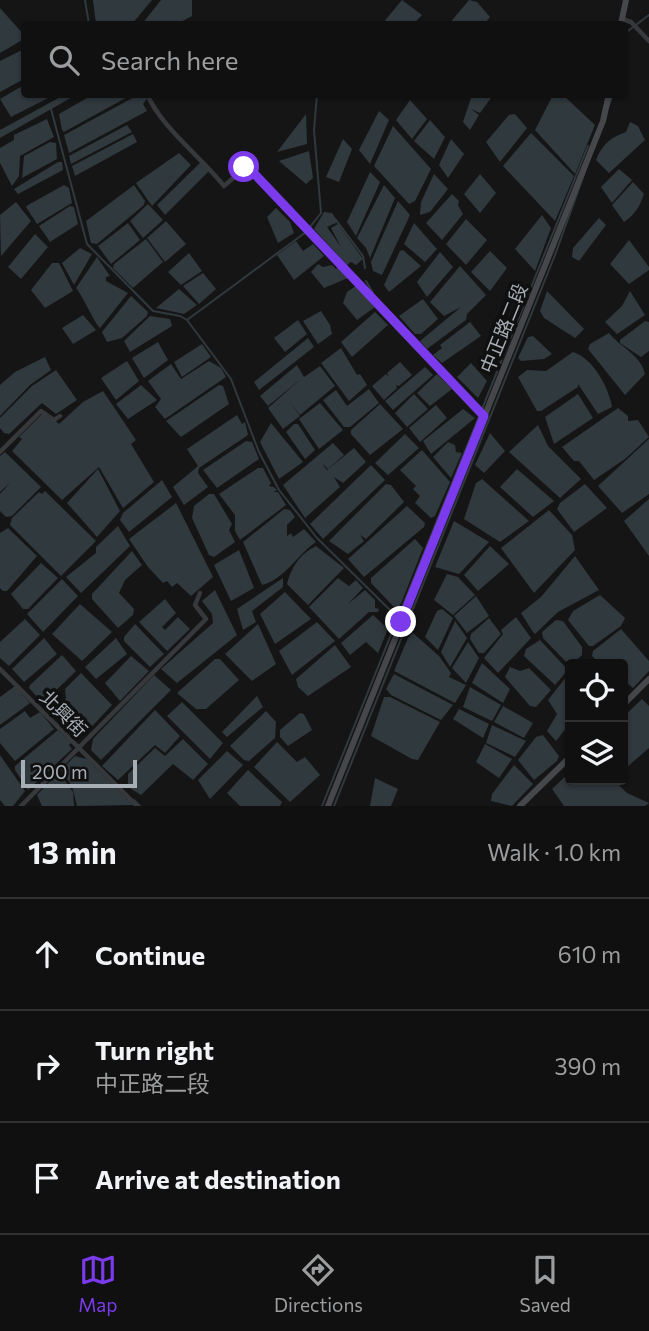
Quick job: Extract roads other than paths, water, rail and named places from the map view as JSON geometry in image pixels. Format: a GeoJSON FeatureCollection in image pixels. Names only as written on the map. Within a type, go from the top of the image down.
{"type":"FeatureCollection","features":[{"type":"Feature","properties":{"kind":"main road"},"geometry":{"type":"LineString","coordinates":[[622,21],[626,0]]}},
{"type":"Feature","properties":{"kind":"main road","name":"中正路二段"},"geometry":{"type":"LineString","coordinates":[[328,806],[603,121],[608,98]]}},
{"type":"Feature","properties":{"kind":"main road"},"geometry":{"type":"LineString","coordinates":[[628,700],[649,679]]}},
{"type":"Feature","properties":{"kind":"main road"},"geometry":{"type":"LineString","coordinates":[[520,806],[565,762]]}},
{"type":"Feature","properties":{"kind":"street"},"geometry":{"type":"LineString","coordinates":[[628,22],[649,41]]}},
{"type":"Feature","properties":{"kind":"street"},"geometry":{"type":"LineString","coordinates":[[150,98],[167,126],[201,157],[224,186],[247,166],[484,416]]}},
{"type":"Feature","properties":{"kind":"street"},"geometry":{"type":"LineString","coordinates":[[0,452],[41,411],[54,420],[60,415]]}},
{"type":"Feature","properties":{"kind":"street"},"geometry":{"type":"LineString","coordinates":[[21,806],[206,619],[195,605],[200,593]]}},
{"type":"Feature","properties":{"kind":"street","name":"北興街"},"geometry":{"type":"LineString","coordinates":[[0,669],[136,806]]}},
{"type":"Feature","properties":{"kind":"waterway"},"geometry":{"type":"LineString","coordinates":[[85,0],[88,21]]}},
{"type":"Feature","properties":{"kind":"waterway"},"geometry":{"type":"LineString","coordinates":[[628,31],[649,15]]}},
{"type":"Feature","properties":{"kind":"waterway"},"geometry":{"type":"LineString","coordinates":[[187,320],[306,232],[321,213],[314,130],[317,98]]}},
{"type":"Feature","properties":{"kind":"waterway"},"geometry":{"type":"LineString","coordinates":[[334,806],[555,255],[612,98]]}},
{"type":"Feature","properties":{"kind":"waterway"},"geometry":{"type":"LineString","coordinates":[[51,109],[87,244],[153,311],[187,320],[231,379],[259,452],[279,490],[317,538],[397,617]]}},
{"type":"Feature","properties":{"kind":"waterway"},"geometry":{"type":"LineString","coordinates":[[322,806],[588,146]]}},
{"type":"Feature","properties":{"kind":"waterway"},"geometry":{"type":"LineString","coordinates":[[336,220],[363,256],[365,268]]}},
{"type":"Feature","properties":{"kind":"waterway"},"geometry":{"type":"LineString","coordinates":[[366,281],[373,293],[369,300],[479,416]]}},
{"type":"Feature","properties":{"kind":"waterway"},"geometry":{"type":"LineString","coordinates":[[134,800],[140,806]]}}]}
